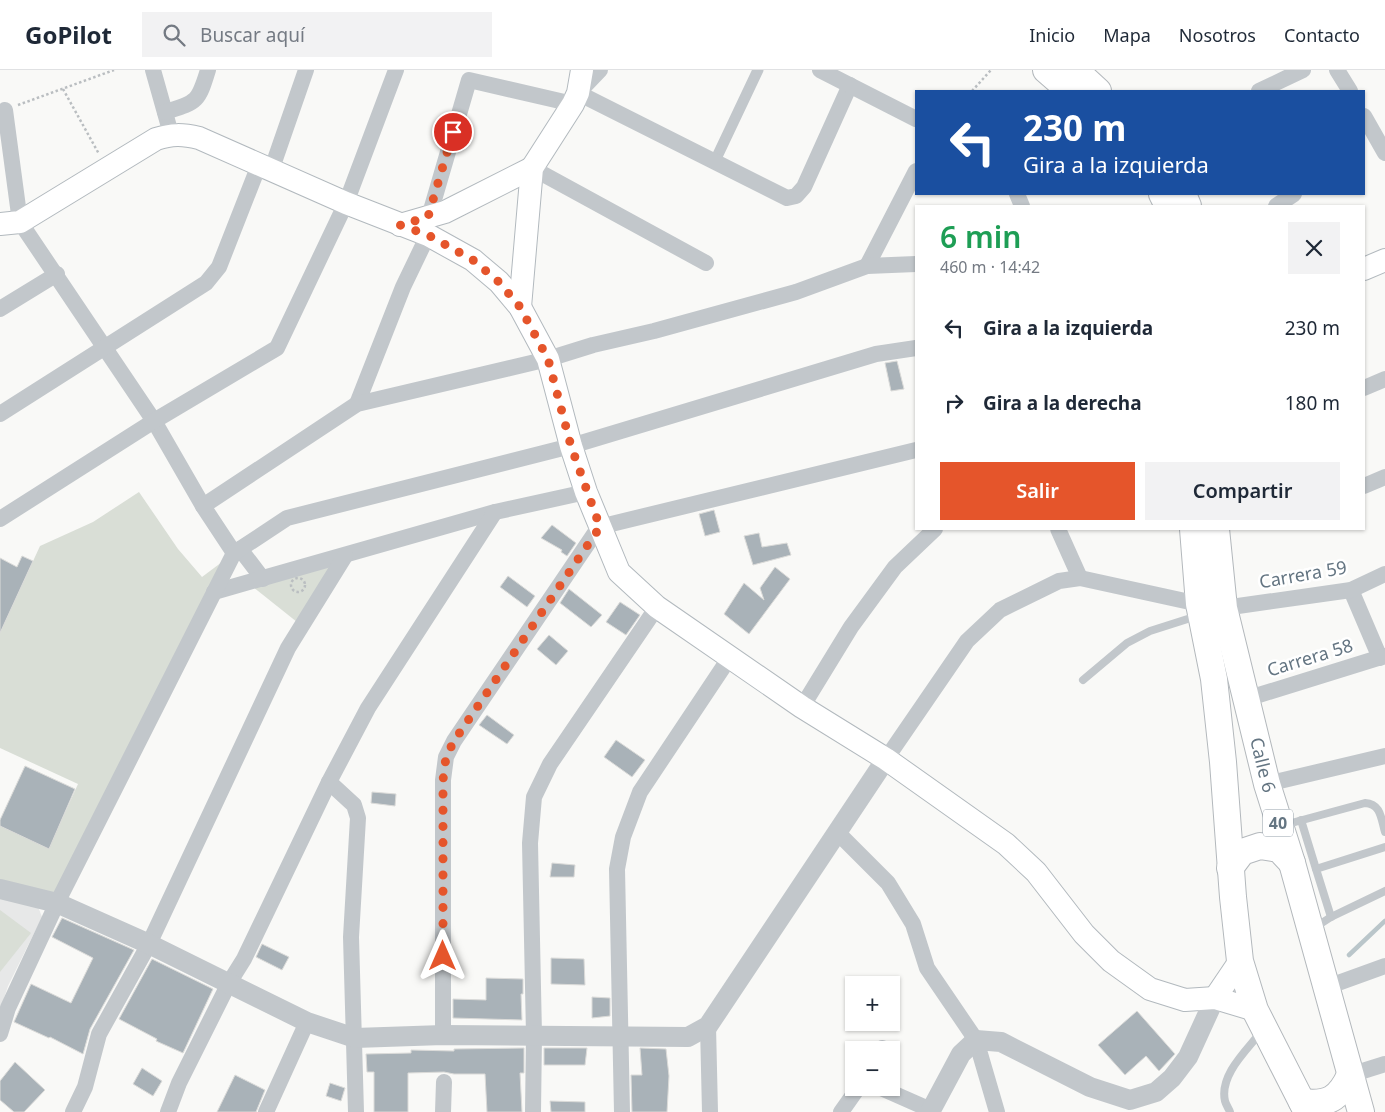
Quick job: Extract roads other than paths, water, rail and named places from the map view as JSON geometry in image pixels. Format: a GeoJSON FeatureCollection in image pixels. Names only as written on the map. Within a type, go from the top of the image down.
{"type":"FeatureCollection","features":[{"type":"Feature","properties":{"kind":"highway"},"geometry":{"type":"LineString","coordinates":[[1046,70],[1069,90]]}},
{"type":"Feature","properties":{"kind":"highway"},"geometry":{"type":"LineString","coordinates":[[1075,70],[1097,90]]}},
{"type":"Feature","properties":{"kind":"highway","name":"Calle 6"},"geometry":{"type":"LineString","coordinates":[[1194,530],[1208,609],[1223,762],[1230,868],[1240,961],[1259,1019],[1304,1107]]}},
{"type":"Feature","properties":{"kind":"highway","name":"Calle 6"},"geometry":{"type":"LineString","coordinates":[[1216,530],[1208,609],[1246,699],[1267,784],[1290,823],[1304,866],[1320,924],[1327,987],[1360,1112]]}},
{"type":"Feature","properties":{"kind":"highway"},"geometry":{"type":"LineString","coordinates":[[1230,868],[1242,852],[1260,846],[1279,849],[1304,866]]}},
{"type":"Feature","properties":{"kind":"highway"},"geometry":{"type":"LineString","coordinates":[[1304,1107],[1332,1099],[1344,1089],[1350,1075]]}},
{"type":"Feature","properties":{"kind":"main road"},"geometry":{"type":"LineString","coordinates":[[520,307],[532,168],[575,99],[582,70]]}},
{"type":"Feature","properties":{"kind":"main road"},"geometry":{"type":"LineString","coordinates":[[10,223],[156,138],[171,134],[184,134],[199,138],[400,225],[428,226],[499,282],[520,307],[548,359],[571,446],[586,492],[619,572],[657,608],[802,707],[886,759],[1006,844],[1036,872],[1084,934],[1111,961],[1150,988],[1186,1000],[1214,998],[1259,1019]]}},
{"type":"Feature","properties":{"kind":"main road"},"geometry":{"type":"LineString","coordinates":[[428,226],[445,212],[532,168]]}},
{"type":"Feature","properties":{"kind":"main road"},"geometry":{"type":"LineString","coordinates":[[1365,269],[1385,260]]}},
{"type":"Feature","properties":{"kind":"main road"},"geometry":{"type":"LineString","coordinates":[[1214,998],[1240,961]]}},
{"type":"Feature","properties":{"kind":"street"},"geometry":{"type":"LineString","coordinates":[[153,70],[171,134]]}},
{"type":"Feature","properties":{"kind":"street"},"geometry":{"type":"LineString","coordinates":[[165,112],[190,104],[197,99],[202,92],[208,70]]}},
{"type":"Feature","properties":{"kind":"street"},"geometry":{"type":"LineString","coordinates":[[0,414],[206,283],[219,268],[265,168],[306,70]]}},
{"type":"Feature","properties":{"kind":"street"},"geometry":{"type":"LineString","coordinates":[[0,519],[154,421],[277,348],[346,203],[396,70]]}},
{"type":"Feature","properties":{"kind":"street"},"geometry":{"type":"LineString","coordinates":[[575,99],[600,70]]}},
{"type":"Feature","properties":{"kind":"street"},"geometry":{"type":"LineString","coordinates":[[714,163],[758,70]]}},
{"type":"Feature","properties":{"kind":"street"},"geometry":{"type":"LineString","coordinates":[[820,70],[915,118]]}},
{"type":"Feature","properties":{"kind":"street"},"geometry":{"type":"LineString","coordinates":[[1261,90],[1303,70]]}},
{"type":"Feature","properties":{"kind":"street"},"geometry":{"type":"LineString","coordinates":[[1338,70],[1349,90]]}},
{"type":"Feature","properties":{"kind":"street"},"geometry":{"type":"LineString","coordinates":[[357,404],[428,226],[469,80],[575,99],[787,198],[796,196],[804,187],[850,85]]}},
{"type":"Feature","properties":{"kind":"street"},"geometry":{"type":"LineString","coordinates":[[5,110],[10,223],[57,274],[154,421],[203,506],[237,551],[263,579]]}},
{"type":"Feature","properties":{"kind":"street"},"geometry":{"type":"LineString","coordinates":[[1365,118],[1385,153]]}},
{"type":"Feature","properties":{"kind":"street"},"geometry":{"type":"LineString","coordinates":[[532,168],[706,263]]}},
{"type":"Feature","properties":{"kind":"street"},"geometry":{"type":"LineString","coordinates":[[867,266],[915,172]]}},
{"type":"Feature","properties":{"kind":"street"},"geometry":{"type":"LineString","coordinates":[[1278,205],[1292,195]]}},
{"type":"Feature","properties":{"kind":"street"},"geometry":{"type":"LineString","coordinates":[[203,506],[357,404],[548,359],[593,345],[654,331],[796,292],[867,266],[915,264]]}},
{"type":"Feature","properties":{"kind":"street"},"geometry":{"type":"LineString","coordinates":[[0,309],[57,274]]}},
{"type":"Feature","properties":{"kind":"street"},"geometry":{"type":"LineString","coordinates":[[0,1034],[8,1008],[57,903],[214,592],[237,551],[287,518],[571,446],[876,354],[915,348]]}},
{"type":"Feature","properties":{"kind":"street"},"geometry":{"type":"LineString","coordinates":[[1365,388],[1385,380]]}},
{"type":"Feature","properties":{"kind":"street"},"geometry":{"type":"LineString","coordinates":[[443,1035],[443,780],[446,757],[454,741],[600,527],[915,450]]}},
{"type":"Feature","properties":{"kind":"street"},"geometry":{"type":"LineString","coordinates":[[1365,486],[1385,477]]}},
{"type":"Feature","properties":{"kind":"street"},"geometry":{"type":"LineString","coordinates":[[214,592],[496,512],[586,492]]}},
{"type":"Feature","properties":{"kind":"street"},"geometry":{"type":"LineString","coordinates":[[168,1112],[179,1084],[229,983],[244,959],[329,782],[368,708],[496,512]]}},
{"type":"Feature","properties":{"kind":"street"},"geometry":{"type":"LineString","coordinates":[[802,707],[851,627],[895,567],[934,530]]}},
{"type":"Feature","properties":{"kind":"street"},"geometry":{"type":"LineString","coordinates":[[1058,530],[1080,578]]}},
{"type":"Feature","properties":{"kind":"street"},"geometry":{"type":"LineString","coordinates":[[73,1112],[85,1087],[99,1034],[149,944],[288,648],[345,556]]}},
{"type":"Feature","properties":{"kind":"street","name":"Carrera 59"},"geometry":{"type":"LineString","coordinates":[[1208,609],[1351,590],[1385,574]]}},
{"type":"Feature","properties":{"kind":"street"},"geometry":{"type":"LineString","coordinates":[[0,889],[57,903],[149,944],[307,1022],[355,1038],[443,1035],[688,1037],[708,1026],[967,641],[1000,610],[1059,581],[1080,578],[1208,609]]}},
{"type":"Feature","properties":{"kind":"street"},"geometry":{"type":"LineString","coordinates":[[1351,590],[1383,657]]}},
{"type":"Feature","properties":{"kind":"street"},"geometry":{"type":"LineString","coordinates":[[533,1112],[534,1036],[530,843],[534,797],[550,764],[657,608]]}},
{"type":"Feature","properties":{"kind":"street"},"geometry":{"type":"LineString","coordinates":[[622,1112],[617,869],[623,837],[640,792],[730,657]]}},
{"type":"Feature","properties":{"kind":"street","name":"Carrera 58"},"geometry":{"type":"LineString","coordinates":[[1246,699],[1383,657]]}},
{"type":"Feature","properties":{"kind":"street"},"geometry":{"type":"LineString","coordinates":[[1267,784],[1385,756]]}},
{"type":"Feature","properties":{"kind":"street"},"geometry":{"type":"LineString","coordinates":[[329,782],[354,805],[358,818],[351,937],[356,1112]]}},
{"type":"Feature","properties":{"kind":"street"},"geometry":{"type":"LineString","coordinates":[[838,832],[888,883],[913,924],[926,968],[976,1040],[996,1112]]}},
{"type":"Feature","properties":{"kind":"street"},"geometry":{"type":"LineString","coordinates":[[1327,987],[1385,966]]}},
{"type":"Feature","properties":{"kind":"street"},"geometry":{"type":"LineString","coordinates":[[898,1096],[931,1111],[961,1054],[976,1040],[1001,1042],[1090,1087],[1130,1100],[1156,1092],[1172,1078],[1188,1057],[1214,998]]}},
{"type":"Feature","properties":{"kind":"street"},"geometry":{"type":"LineString","coordinates":[[266,1112],[307,1022]]}},
{"type":"Feature","properties":{"kind":"street"},"geometry":{"type":"LineString","coordinates":[[708,1026],[710,1112]]}},
{"type":"Feature","properties":{"kind":"street"},"geometry":{"type":"LineString","coordinates":[[1350,1075],[1385,1064]]}},
{"type":"Feature","properties":{"kind":"street"},"geometry":{"type":"LineString","coordinates":[[443,1112],[444,1082]]}},
{"type":"Feature","properties":{"kind":"street"},"geometry":{"type":"LineString","coordinates":[[841,1112],[852,1096]]}},
{"type":"Feature","properties":{"kind":"lane"},"geometry":{"type":"LineString","coordinates":[[1083,680],[1127,643],[1150,630],[1208,609]]}},
{"type":"Feature","properties":{"kind":"lane"},"geometry":{"type":"LineString","coordinates":[[1290,823],[1365,803],[1372,804],[1378,808],[1385,832]]}},
{"type":"Feature","properties":{"kind":"lane"},"geometry":{"type":"LineString","coordinates":[[1304,866],[1385,847]]}},
{"type":"Feature","properties":{"kind":"lane"},"geometry":{"type":"LineString","coordinates":[[1320,924],[1385,891]]}},
{"type":"Feature","properties":{"kind":"lane"},"geometry":{"type":"LineString","coordinates":[[1230,1112],[1225,1101],[1226,1083],[1259,1019]]}},
{"type":"Feature","properties":{"kind":"waterway"},"geometry":{"type":"LineString","coordinates":[[1349,955],[1385,921]]}}]}
